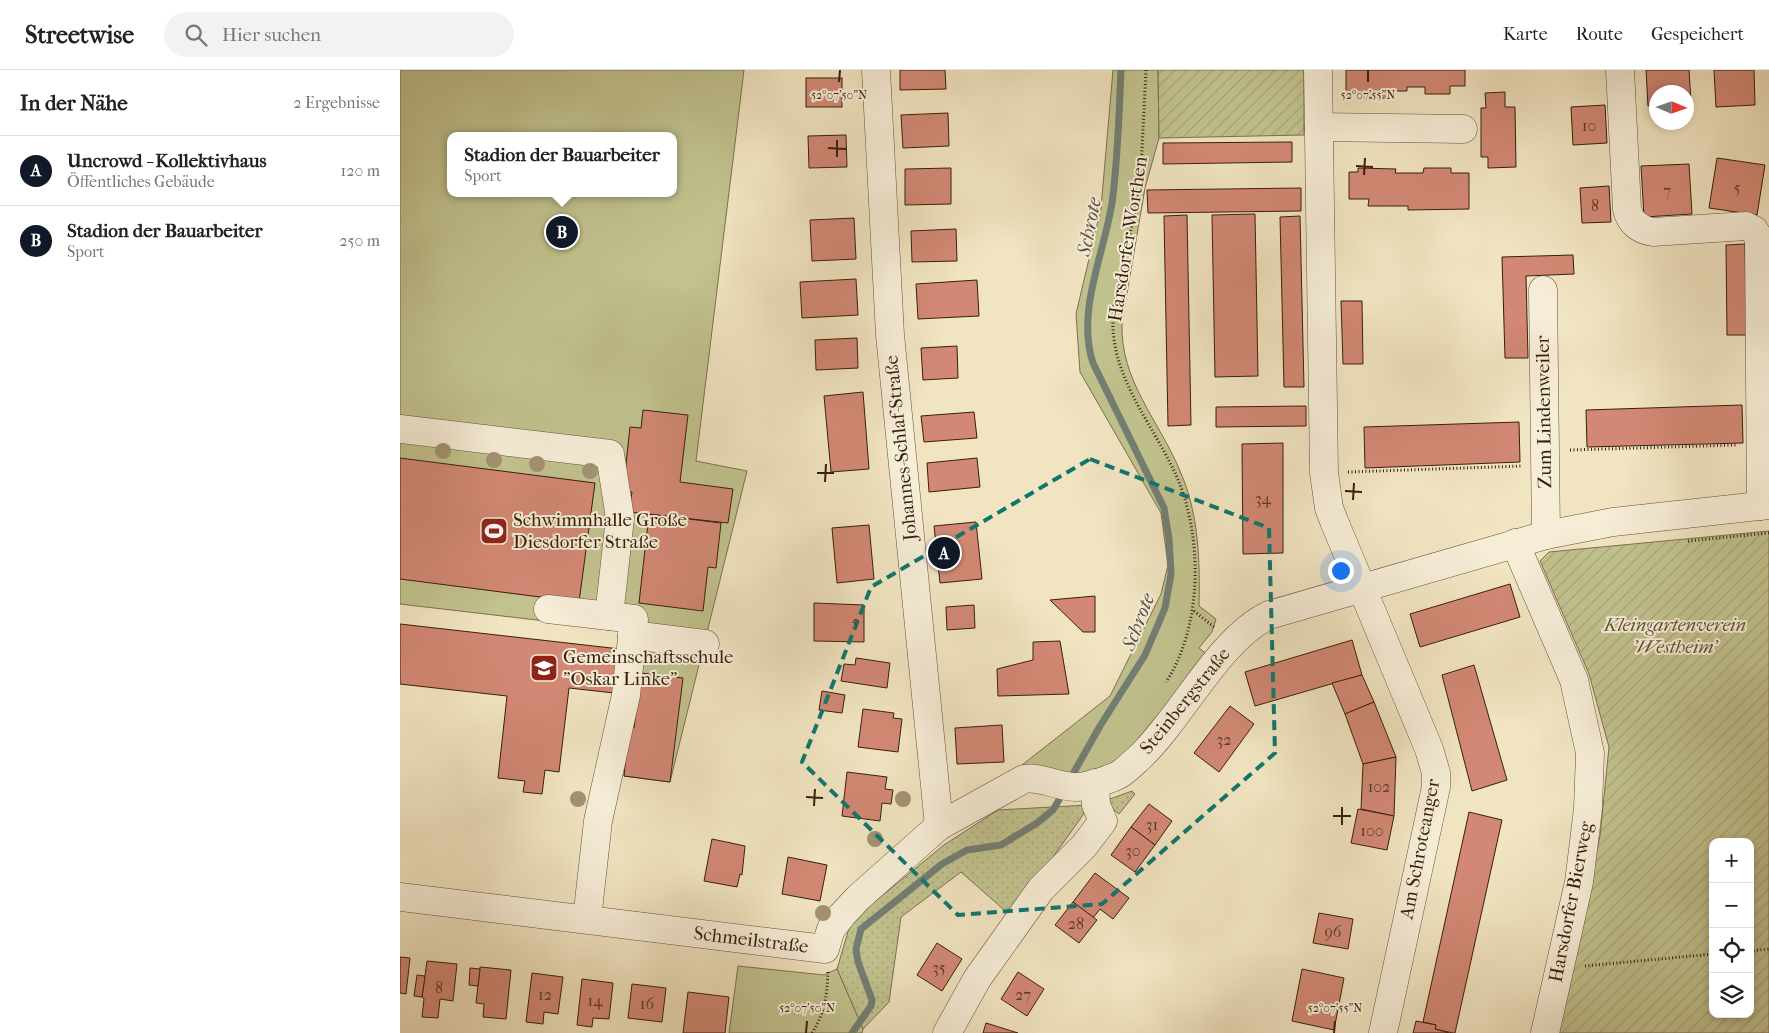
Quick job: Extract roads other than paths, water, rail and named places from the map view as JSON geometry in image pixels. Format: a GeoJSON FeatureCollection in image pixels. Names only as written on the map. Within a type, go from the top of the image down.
{"type":"FeatureCollection","features":[{"type":"Feature","properties":{"kind":"street","name":"Johannes-Schlaf-Straße"},"geometry":{"type":"LineString","coordinates":[[876,70],[890,335],[939,826]]}},
{"type":"Feature","properties":{"kind":"street"},"geometry":{"type":"LineString","coordinates":[[1318,70],[1324,473],[1329,508],[1361,586],[1546,535],[1613,522],[1765,505],[1760,444],[1758,235],[1754,230],[1743,226],[1654,232],[1643,230],[1632,222],[1627,209],[1620,70]]}},
{"type":"Feature","properties":{"kind":"street"},"geometry":{"type":"LineString","coordinates":[[1319,128],[1463,130]]}},
{"type":"Feature","properties":{"kind":"street","name":"Zum Lindenweiler"},"geometry":{"type":"LineString","coordinates":[[1543,290],[1546,535]]}},
{"type":"Feature","properties":{"kind":"street"},"geometry":{"type":"LineString","coordinates":[[400,429],[610,454],[620,518],[609,616]]}},
{"type":"Feature","properties":{"kind":"street","name":"Harsdorfer Bierweg"},"geometry":{"type":"LineString","coordinates":[[1515,543],[1574,680],[1590,752],[1588,809],[1579,882],[1545,1033]]}},
{"type":"Feature","properties":{"kind":"street","name":"Steinbergstraße"},"geometry":{"type":"LineString","coordinates":[[1085,785],[1122,774],[1153,744],[1233,643],[1248,627],[1277,612],[1361,586]]}},
{"type":"Feature","properties":{"kind":"street","name":"Am Schroteanger"},"geometry":{"type":"LineString","coordinates":[[1361,586],[1429,749],[1436,778],[1383,1033]]}},
{"type":"Feature","properties":{"kind":"street"},"geometry":{"type":"LineString","coordinates":[[548,609],[634,619],[626,695],[598,821],[587,920]]}},
{"type":"Feature","properties":{"kind":"street"},"geometry":{"type":"LineString","coordinates":[[632,635],[705,644]]}},
{"type":"Feature","properties":{"kind":"street","name":"Schmeilstraße"},"geometry":{"type":"LineString","coordinates":[[400,898],[825,949],[831,929],[842,915],[859,897],[939,826],[1019,781],[1033,778],[1085,785]]}},
{"type":"Feature","properties":{"kind":"street"},"geometry":{"type":"LineString","coordinates":[[947,1033],[977,979],[1041,889],[1084,846],[1103,821],[1085,785]]}},
{"type":"Feature","properties":{"kind":"waterway","name":"Schrote"},"geometry":{"type":"LineString","coordinates":[[1069,781],[1100,726],[1145,655],[1165,608],[1171,574],[1169,539],[1164,508],[1093,363],[1089,344],[1089,303],[1108,222],[1114,186],[1121,70]]}},
{"type":"Feature","properties":{"kind":"waterway","name":"Schrote"},"geometry":{"type":"LineString","coordinates":[[852,1033],[871,1006],[872,1000],[858,962],[856,949],[861,929],[942,864],[967,850],[1001,845],[1037,823],[1053,810],[1064,791]]}},
{"type":"Feature","properties":{"kind":"place","name":"Stadion der Bauarbeiter"},"geometry":{"type":"Point","coordinates":[562,232]}},
{"type":"Feature","properties":{"kind":"place","name":"Schwimmhalle Große Diesdorfer Straße"},"geometry":{"type":"Point","coordinates":[494,531]}},
{"type":"Feature","properties":{"kind":"place","name":"Uncrowd - Kollektivhaus"},"geometry":{"type":"Point","coordinates":[944,553]}},
{"type":"Feature","properties":{"kind":"place","name":"Gemeinschaftsschule \"Oskar Linke\""},"geometry":{"type":"Point","coordinates":[544,668]}},
{"type":"Feature","properties":{"kind":"park label","name":"Kleingartenverein 'Westheim'"},"geometry":{"type":"Point","coordinates":[1675,636]}}]}
